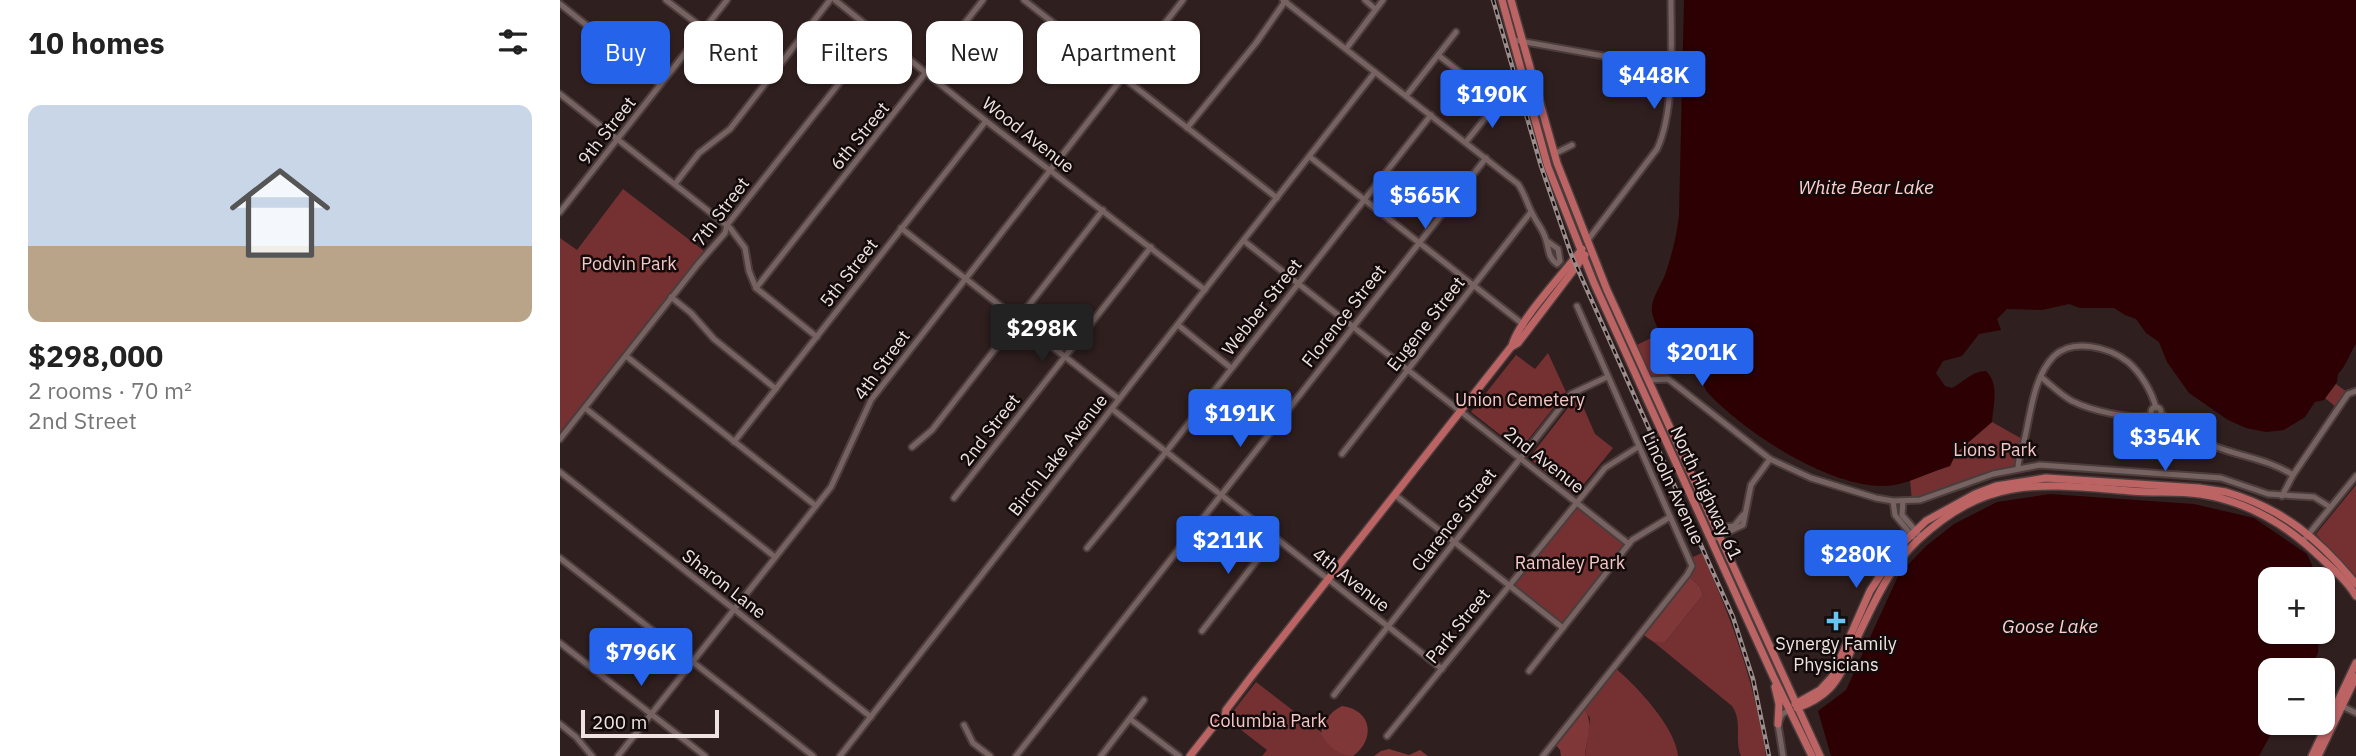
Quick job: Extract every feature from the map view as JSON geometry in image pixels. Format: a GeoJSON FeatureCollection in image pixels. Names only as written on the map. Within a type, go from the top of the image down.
{"type":"FeatureCollection","features":[{"type":"Feature","properties":{"kind":"main road","name":"North Highway 61"},"geometry":{"type":"LineString","coordinates":[[1502,0],[1548,167],[1594,283],[1812,756]]}},
{"type":"Feature","properties":{"kind":"main road","name":"North Highway 61"},"geometry":{"type":"LineString","coordinates":[[1513,1],[1554,155],[1588,244],[1820,756]]}},
{"type":"Feature","properties":{"kind":"main road"},"geometry":{"type":"LineString","coordinates":[[1511,347],[1518,343],[1568,278],[1588,244]]}},
{"type":"Feature","properties":{"kind":"main road"},"geometry":{"type":"LineString","coordinates":[[1190,756],[1216,723],[1221,711],[1226,710],[1582,253]]}},
{"type":"Feature","properties":{"kind":"main road"},"geometry":{"type":"LineString","coordinates":[[1568,278],[1584,272],[1594,283]]}},
{"type":"Feature","properties":{"kind":"main road"},"geometry":{"type":"LineString","coordinates":[[1790,710],[1822,695],[1835,682],[1881,588],[1916,536],[1950,506],[1996,486],[2064,478],[2226,492],[2267,507],[2356,584]]}},
{"type":"Feature","properties":{"kind":"main road"},"geometry":{"type":"LineString","coordinates":[[2306,538],[2356,596]]}},
{"type":"Feature","properties":{"kind":"main road"},"geometry":{"type":"LineString","coordinates":[[2318,756],[2356,663]]}},
{"type":"Feature","properties":{"kind":"main road"},"geometry":{"type":"LineString","coordinates":[[1773,676],[1778,697],[1778,724]]}},
{"type":"Feature","properties":{"kind":"main road"},"geometry":{"type":"LineString","coordinates":[[2312,756],[2356,677]]}},
{"type":"Feature","properties":{"kind":"street"},"geometry":{"type":"LineString","coordinates":[[666,0],[694,21]]}},
{"type":"Feature","properties":{"kind":"street","name":"9th Street"},"geometry":{"type":"LineString","coordinates":[[710,21],[727,0]]}},
{"type":"Feature","properties":{"kind":"street"},"geometry":{"type":"LineString","coordinates":[[675,184],[699,153],[730,129],[833,0]]}},
{"type":"Feature","properties":{"kind":"street","name":"Wood Avenue"},"geometry":{"type":"LineString","coordinates":[[833,0],[861,21]]}},
{"type":"Feature","properties":{"kind":"street","name":"6th Street"},"geometry":{"type":"LineString","coordinates":[[967,21],[983,0]]}},
{"type":"Feature","properties":{"kind":"street"},"geometry":{"type":"LineString","coordinates":[[1024,0],[1051,21]]}},
{"type":"Feature","properties":{"kind":"street","name":"4th Street"},"geometry":{"type":"LineString","coordinates":[[1167,21],[1183,0]]}},
{"type":"Feature","properties":{"kind":"street"},"geometry":{"type":"LineString","coordinates":[[1364,0],[1376,9]]}},
{"type":"Feature","properties":{"kind":"street"},"geometry":{"type":"LineString","coordinates":[[1346,49],[1383,0]]}},
{"type":"Feature","properties":{"kind":"street"},"geometry":{"type":"LineString","coordinates":[[1588,244],[1661,141],[1667,113],[1671,0]]}},
{"type":"Feature","properties":{"kind":"street"},"geometry":{"type":"LineString","coordinates":[[1187,128],[1256,43],[1285,1],[1517,184],[1547,242]]}},
{"type":"Feature","properties":{"kind":"street"},"geometry":{"type":"LineString","coordinates":[[560,4],[581,21]]}},
{"type":"Feature","properties":{"kind":"street"},"geometry":{"type":"LineString","coordinates":[[1406,96],[1456,32]]}},
{"type":"Feature","properties":{"kind":"street"},"geometry":{"type":"LineString","coordinates":[[1514,40],[1670,68]]}},
{"type":"Feature","properties":{"kind":"street","name":"9th Street"},"geometry":{"type":"LineString","coordinates":[[670,72],[684,54]]}},
{"type":"Feature","properties":{"kind":"street"},"geometry":{"type":"LineString","coordinates":[[1438,55],[1497,102],[1466,142]]}},
{"type":"Feature","properties":{"kind":"street","name":"Wood Avenue"},"geometry":{"type":"LineString","coordinates":[[912,61],[926,71]]}},
{"type":"Feature","properties":{"kind":"street","name":"Birch Lake Avenue"},"geometry":{"type":"LineString","coordinates":[[840,756],[1375,72]]}},
{"type":"Feature","properties":{"kind":"street","name":"6th Street"},"geometry":{"type":"LineString","coordinates":[[757,288],[926,76]]}},
{"type":"Feature","properties":{"kind":"street","name":"9th Street"},"geometry":{"type":"LineString","coordinates":[[560,212],[660,84]]}},
{"type":"Feature","properties":{"kind":"street","name":"7th Street"},"geometry":{"type":"LineString","coordinates":[[560,439],[725,233],[727,225],[838,84]]}},
{"type":"Feature","properties":{"kind":"street","name":"Wood Avenue"},"geometry":{"type":"LineString","coordinates":[[941,84],[1205,290]]}},
{"type":"Feature","properties":{"kind":"street","name":"4th Street"},"geometry":{"type":"LineString","coordinates":[[618,756],[831,487],[870,400],[1117,84]]}},
{"type":"Feature","properties":{"kind":"street"},"geometry":{"type":"LineString","coordinates":[[1130,84],[1277,198]]}},
{"type":"Feature","properties":{"kind":"street"},"geometry":{"type":"LineString","coordinates":[[560,94],[727,225],[745,248],[749,271],[757,288],[817,337]]}},
{"type":"Feature","properties":{"kind":"street","name":"Webber Street"},"geometry":{"type":"LineString","coordinates":[[1087,548],[1166,452],[1431,115]]}},
{"type":"Feature","properties":{"kind":"street","name":"5th Street"},"geometry":{"type":"LineString","coordinates":[[734,442],[986,121]]}},
{"type":"Feature","properties":{"kind":"street"},"geometry":{"type":"LineString","coordinates":[[1554,155],[1572,145]]}},
{"type":"Feature","properties":{"kind":"street"},"geometry":{"type":"LineString","coordinates":[[1310,157],[1524,325]]}},
{"type":"Feature","properties":{"kind":"street","name":"Florence Street"},"geometry":{"type":"LineString","coordinates":[[1016,756],[1486,158]]}},
{"type":"Feature","properties":{"kind":"street"},"geometry":{"type":"LineString","coordinates":[[912,447],[932,430],[1103,210]]}},
{"type":"Feature","properties":{"kind":"street","name":"Eugene Street"},"geometry":{"type":"LineString","coordinates":[[1342,454],[1531,212]]}},
{"type":"Feature","properties":{"kind":"street"},"geometry":{"type":"LineString","coordinates":[[901,228],[1119,399]]}},
{"type":"Feature","properties":{"kind":"street","name":"2nd Avenue"},"geometry":{"type":"LineString","coordinates":[[1244,241],[1629,544]]}},
{"type":"Feature","properties":{"kind":"street","name":"2nd Street"},"geometry":{"type":"LineString","coordinates":[[954,498],[1151,247]]}},
{"type":"Feature","properties":{"kind":"street"},"geometry":{"type":"LineString","coordinates":[[671,298],[691,313],[713,339],[776,389]]}},
{"type":"Feature","properties":{"kind":"street","name":"Lincoln Avenue"},"geometry":{"type":"LineString","coordinates":[[1543,756],[1692,566],[1577,306]]}},
{"type":"Feature","properties":{"kind":"street"},"geometry":{"type":"LineString","coordinates":[[1178,325],[1231,368]]}},
{"type":"Feature","properties":{"kind":"street"},"geometry":{"type":"LineString","coordinates":[[2018,468],[2041,377],[2047,365],[2063,350],[2077,346],[2099,349],[2129,363],[2150,391],[2161,414],[2200,440],[2271,463],[2293,475]]}},
{"type":"Feature","properties":{"kind":"street"},"geometry":{"type":"LineString","coordinates":[[626,356],[816,506]]}},
{"type":"Feature","properties":{"kind":"street","name":"Clarence Street"},"geometry":{"type":"LineString","coordinates":[[1334,695],[1571,394],[1607,377]]}},
{"type":"Feature","properties":{"kind":"street"},"geometry":{"type":"LineString","coordinates":[[2041,377],[2072,401],[2084,405],[2131,417],[2156,417],[2161,414]]}},
{"type":"Feature","properties":{"kind":"street"},"geometry":{"type":"LineString","coordinates":[[1648,380],[1668,379],[1770,459],[1841,489],[1893,501],[1924,499],[1993,474],[2018,468],[2053,466],[2211,477],[2232,481],[2267,494],[2314,497],[2330,508]]}},
{"type":"Feature","properties":{"kind":"street"},"geometry":{"type":"LineString","coordinates":[[2282,496],[2293,475],[2348,394],[2356,391]]}},
{"type":"Feature","properties":{"kind":"street"},"geometry":{"type":"LineString","coordinates":[[585,408],[775,558]]}},
{"type":"Feature","properties":{"kind":"street"},"geometry":{"type":"LineString","coordinates":[[2152,415],[2152,410],[2156,408]]}},
{"type":"Feature","properties":{"kind":"street","name":"4th Avenue"},"geometry":{"type":"LineString","coordinates":[[1112,409],[1442,669]]}},
{"type":"Feature","properties":{"kind":"street","name":"Park Street"},"geometry":{"type":"LineString","coordinates":[[1387,736],[1576,502],[1610,463],[1638,447]]}},
{"type":"Feature","properties":{"kind":"street"},"geometry":{"type":"LineString","coordinates":[[1711,540],[1743,526],[1751,485],[1770,459]]}},
{"type":"Feature","properties":{"kind":"street","name":"Sharon Lane"},"geometry":{"type":"LineString","coordinates":[[560,472],[871,717]]}},
{"type":"Feature","properties":{"kind":"street"},"geometry":{"type":"LineString","coordinates":[[2306,538],[2356,476]]}},
{"type":"Feature","properties":{"kind":"street"},"geometry":{"type":"LineString","coordinates":[[1395,495],[1563,628]]}},
{"type":"Feature","properties":{"kind":"street"},"geometry":{"type":"LineString","coordinates":[[1893,501],[1895,515],[1916,536]]}},
{"type":"Feature","properties":{"kind":"street"},"geometry":{"type":"LineString","coordinates":[[1903,501],[1902,515],[1916,536]]}},
{"type":"Feature","properties":{"kind":"street"},"geometry":{"type":"LineString","coordinates":[[1713,522],[1725,527],[1734,526],[1745,512]]}},
{"type":"Feature","properties":{"kind":"street"},"geometry":{"type":"LineString","coordinates":[[1529,671],[1629,544],[1670,517]]}},
{"type":"Feature","properties":{"kind":"street"},"geometry":{"type":"LineString","coordinates":[[1202,631],[1275,537]]}},
{"type":"Feature","properties":{"kind":"street"},"geometry":{"type":"LineString","coordinates":[[560,558],[813,756]]}},
{"type":"Feature","properties":{"kind":"street"},"geometry":{"type":"LineString","coordinates":[[560,643],[705,756]]}},
{"type":"Feature","properties":{"kind":"street"},"geometry":{"type":"LineString","coordinates":[[1101,756],[1144,700]]}},
{"type":"Feature","properties":{"kind":"street"},"geometry":{"type":"LineString","coordinates":[[2340,705],[2356,713]]}},
{"type":"Feature","properties":{"kind":"street"},"geometry":{"type":"LineString","coordinates":[[1783,756],[1778,724],[1782,714],[1790,710]]}},
{"type":"Feature","properties":{"kind":"street"},"geometry":{"type":"LineString","coordinates":[[1130,719],[1178,756]]}},
{"type":"Feature","properties":{"kind":"street"},"geometry":{"type":"LineString","coordinates":[[560,724],[576,737],[592,756]]}},
{"type":"Feature","properties":{"kind":"street"},"geometry":{"type":"LineString","coordinates":[[964,726],[973,743],[990,756]]}},
{"type":"Feature","properties":{"kind":"green space","name":"Podvin Park"},"geometry":{"type":"Polygon","coordinates":[[[623,189],[704,251],[560,432],[560,238],[577,250],[623,189]]]}},
{"type":"Feature","properties":{"kind":"green space"},"geometry":{"type":"Polygon","coordinates":[[[1661,333],[1677,359],[1667,375],[1656,378],[1650,375],[1637,345],[1661,333]]]}},
{"type":"Feature","properties":{"kind":"green space","name":"Union Cemetery"},"geometry":{"type":"Polygon","coordinates":[[[1548,353],[1566,392],[1520,450],[1471,412],[1516,355],[1535,369],[1548,353]]]}},
{"type":"Feature","properties":{"kind":"green space"},"geometry":{"type":"Polygon","coordinates":[[[2336,384],[2347,392],[2337,408],[2325,398],[2336,384]]]}},
{"type":"Feature","properties":{"kind":"green space","name":"Union Cemetery"},"geometry":{"type":"Polygon","coordinates":[[[1578,395],[1595,434],[1613,448],[1575,495],[1529,458],[1578,395]]]}},
{"type":"Feature","properties":{"kind":"green space","name":"Lions Park"},"geometry":{"type":"Polygon","coordinates":[[[1992,422],[2024,440],[2018,468],[1912,501],[1910,480],[1950,466],[1956,453],[1992,422]]]}},
{"type":"Feature","properties":{"kind":"green space"},"geometry":{"type":"Polygon","coordinates":[[[2356,485],[2356,579],[2316,534],[2356,485]]]}},
{"type":"Feature","properties":{"kind":"green space","name":"Ramaley Park"},"geometry":{"type":"Polygon","coordinates":[[[1575,504],[1625,544],[1563,624],[1512,583],[1575,504]]]}},
{"type":"Feature","properties":{"kind":"green space"},"geometry":{"type":"Polygon","coordinates":[[[1702,553],[1741,652],[1756,703],[1766,756],[1741,756],[1737,718],[1732,706],[1650,639],[1658,643],[1665,642],[1703,595],[1700,587],[1690,577],[1694,569],[1693,557],[1702,553]]]}},
{"type":"Feature","properties":{"kind":"green space"},"geometry":{"type":"Polygon","coordinates":[[[1615,668],[1644,696],[1663,720],[1676,745],[1678,756],[1585,756],[1590,718],[1583,709],[1615,668]]]}},
{"type":"Feature","properties":{"kind":"green space","name":"Columbia Park"},"geometry":{"type":"Polygon","coordinates":[[[1256,682],[1352,756],[1262,756],[1267,750],[1227,719],[1256,682]]]}},
{"type":"Feature","properties":{"kind":"shaded area"},"geometry":{"type":"Polygon","coordinates":[[[1690,577],[1700,587],[1703,595],[1665,642],[1649,639],[1644,635],[1690,577]]]}},
{"type":"Feature","properties":{"kind":"shaded area"},"geometry":{"type":"Polygon","coordinates":[[[1342,706],[1360,713],[1367,726],[1365,742],[1353,756],[1334,749],[1321,734],[1328,717],[1342,706]]]}},
{"type":"Feature","properties":{"kind":"shaded area"},"geometry":{"type":"Polygon","coordinates":[[[1583,709],[1589,718],[1585,756],[1561,756],[1555,744],[1583,709]]]}},
{"type":"Feature","properties":{"kind":"shaded area"},"geometry":{"type":"Polygon","coordinates":[[[1389,749],[1409,755],[1420,750],[1428,756],[1374,756],[1389,749]]]}},
{"type":"Feature","properties":{"kind":"water","name":"White Bear Lake"},"geometry":{"type":"Polygon","coordinates":[[[1684,0],[2356,0],[2356,344],[2338,374],[2337,382],[2324,400],[2315,402],[2305,417],[2284,430],[2266,432],[2246,428],[2228,420],[2189,393],[2167,362],[2159,342],[2146,333],[2136,319],[2114,308],[2080,308],[2069,304],[2042,310],[2007,309],[1997,319],[2001,330],[1979,334],[1962,356],[1943,361],[1936,373],[1945,386],[1952,388],[1981,371],[1986,371],[1993,382],[1992,422],[1956,453],[1950,466],[1901,484],[1871,485],[1820,470],[1768,442],[1724,409],[1708,393],[1698,374],[1679,361],[1666,343],[1652,312],[1676,237],[1679,215],[1684,0]]]}},
{"type":"Feature","properties":{"kind":"water","name":"Goose Lake"},"geometry":{"type":"Polygon","coordinates":[[[2050,494],[2194,504],[2254,518],[2307,554],[2313,567],[2258,567],[2258,644],[2318,644],[2316,658],[2258,658],[2258,735],[2270,735],[2259,756],[1831,756],[1818,711],[1846,690],[1899,574],[1926,546],[1954,524],[1997,502],[2050,494]]]}},
{"type":"Feature","properties":{"kind":"railway"},"geometry":{"type":"LineString","coordinates":[[1493,0],[1541,166],[1571,254],[1733,617],[1753,679],[1769,756]]}},
{"type":"Feature","properties":{"kind":"place","name":"Synergy Family Physicians"},"geometry":{"type":"Point","coordinates":[1836,621]}}]}
